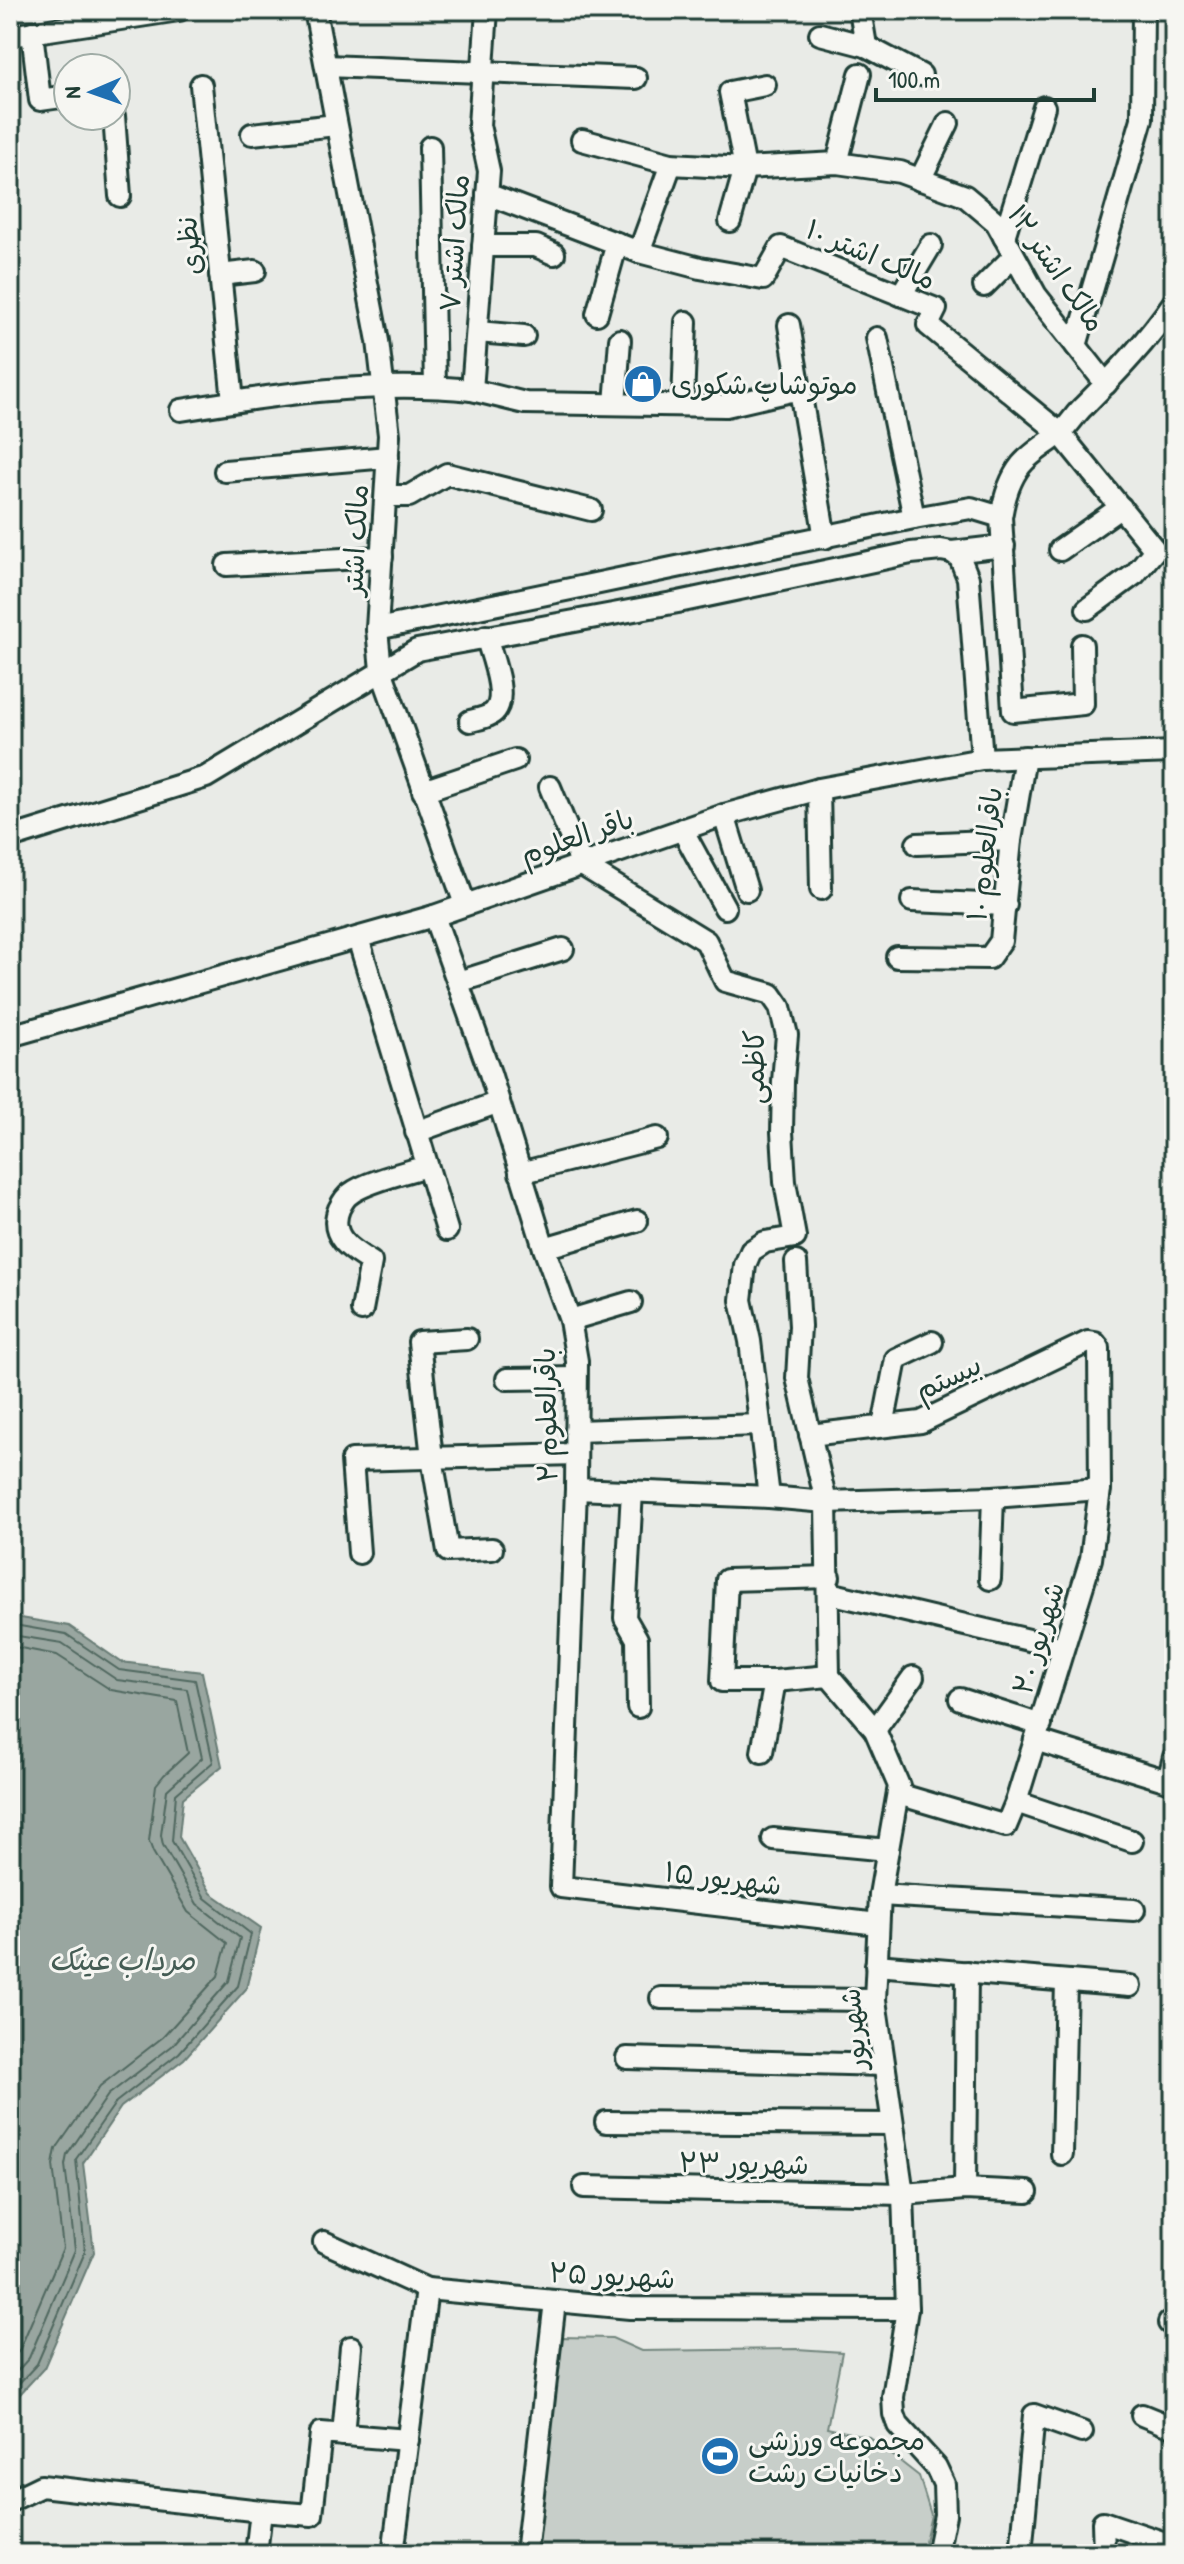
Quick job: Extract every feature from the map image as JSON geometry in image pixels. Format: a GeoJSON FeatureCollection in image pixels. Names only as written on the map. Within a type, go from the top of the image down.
{"type":"FeatureCollection","features":[{"type":"Feature","properties":{"kind":"street"},"geometry":{"type":"LineString","coordinates":[[10,36],[179,10]]}},
{"type":"Feature","properties":{"kind":"street","name":"مالک اشتر"},"geometry":{"type":"LineString","coordinates":[[315,10],[378,341],[389,435],[377,629],[381,670],[465,904]]}},
{"type":"Feature","properties":{"kind":"street","name":"مالک اشتر ۷"},"geometry":{"type":"LineString","coordinates":[[472,390],[489,171],[479,125],[487,10]]}},
{"type":"Feature","properties":{"kind":"street"},"geometry":{"type":"LineString","coordinates":[[860,10],[866,46]]}},
{"type":"Feature","properties":{"kind":"street"},"geometry":{"type":"LineString","coordinates":[[1076,346],[1142,119],[1143,10]]}},
{"type":"Feature","properties":{"kind":"street"},"geometry":{"type":"LineString","coordinates":[[32,32],[40,100],[52,98]]}},
{"type":"Feature","properties":{"kind":"street"},"geometry":{"type":"LineString","coordinates":[[820,34],[866,46],[921,75]]}},
{"type":"Feature","properties":{"kind":"street"},"geometry":{"type":"LineString","coordinates":[[326,66],[636,78]]}},
{"type":"Feature","properties":{"kind":"street"},"geometry":{"type":"LineString","coordinates":[[837,163],[860,74]]}},
{"type":"Feature","properties":{"kind":"street","name":"نظری"},"geometry":{"type":"LineString","coordinates":[[201,85],[233,401]]}},
{"type":"Feature","properties":{"kind":"street"},"geometry":{"type":"LineString","coordinates":[[730,221],[745,168],[730,92],[765,85]]}},
{"type":"Feature","properties":{"kind":"street"},"geometry":{"type":"LineString","coordinates":[[1004,237],[1044,107]]}},
{"type":"Feature","properties":{"kind":"street"},"geometry":{"type":"LineString","coordinates":[[920,180],[948,123]]}},
{"type":"Feature","properties":{"kind":"street"},"geometry":{"type":"LineString","coordinates":[[252,134],[336,125]]}},
{"type":"Feature","properties":{"kind":"street"},"geometry":{"type":"LineString","coordinates":[[115,132],[120,196]]}},
{"type":"Feature","properties":{"kind":"street","name":"مالک اشتر ۱۲"},"geometry":{"type":"LineString","coordinates":[[582,140],[671,164],[745,168],[837,163],[900,172],[965,196],[996,222],[1036,295],[1106,384]]}},
{"type":"Feature","properties":{"kind":"street"},"geometry":{"type":"LineString","coordinates":[[430,147],[435,386]]}},
{"type":"Feature","properties":{"kind":"street"},"geometry":{"type":"LineString","coordinates":[[639,252],[671,164]]}},
{"type":"Feature","properties":{"kind":"street","name":"مالک اشتر ۱۰"},"geometry":{"type":"LineString","coordinates":[[487,194],[639,252],[700,268],[763,279],[781,247],[936,309],[928,325],[1060,433],[1155,550],[1135,574],[1087,609]]}},
{"type":"Feature","properties":{"kind":"street"},"geometry":{"type":"LineString","coordinates":[[597,314],[617,243]]}},
{"type":"Feature","properties":{"kind":"street"},"geometry":{"type":"LineString","coordinates":[[901,295],[931,245]]}},
{"type":"Feature","properties":{"kind":"street"},"geometry":{"type":"LineString","coordinates":[[483,246],[536,246],[554,254]]}},
{"type":"Feature","properties":{"kind":"street"},"geometry":{"type":"LineString","coordinates":[[984,286],[1014,256]]}},
{"type":"Feature","properties":{"kind":"street"},"geometry":{"type":"LineString","coordinates":[[220,275],[255,271]]}},
{"type":"Feature","properties":{"kind":"street"},"geometry":{"type":"LineString","coordinates":[[982,759],[968,578],[977,550],[1001,517],[1010,484],[1020,466],[1060,433],[1142,345],[1174,302]]}},
{"type":"Feature","properties":{"kind":"street"},"geometry":{"type":"LineString","coordinates":[[683,404],[686,322]]}},
{"type":"Feature","properties":{"kind":"street"},"geometry":{"type":"LineString","coordinates":[[789,325],[825,538]]}},
{"type":"Feature","properties":{"kind":"street"},"geometry":{"type":"LineString","coordinates":[[477,332],[524,336]]}},
{"type":"Feature","properties":{"kind":"street"},"geometry":{"type":"LineString","coordinates":[[877,338],[914,518]]}},
{"type":"Feature","properties":{"kind":"street"},"geometry":{"type":"LineString","coordinates":[[615,404],[620,340]]}},
{"type":"Feature","properties":{"kind":"street"},"geometry":{"type":"LineString","coordinates":[[181,410],[317,391],[383,386],[472,390],[525,403],[726,406],[800,389]]}},
{"type":"Feature","properties":{"kind":"street"},"geometry":{"type":"LineString","coordinates":[[225,471],[388,457]]}},
{"type":"Feature","properties":{"kind":"street"},"geometry":{"type":"LineString","coordinates":[[386,496],[409,496],[447,474],[591,510]]}},
{"type":"Feature","properties":{"kind":"street"},"geometry":{"type":"LineString","coordinates":[[1060,550],[1121,507]]}},
{"type":"Feature","properties":{"kind":"street"},"geometry":{"type":"LineString","coordinates":[[377,629],[914,518],[971,508],[1001,517]]}},
{"type":"Feature","properties":{"kind":"street"},"geometry":{"type":"LineString","coordinates":[[10,838],[206,777],[417,650],[911,553],[977,550]]}},
{"type":"Feature","properties":{"kind":"street"},"geometry":{"type":"LineString","coordinates":[[977,550],[1013,711],[1083,704],[1082,645]]}},
{"type":"Feature","properties":{"kind":"street"},"geometry":{"type":"LineString","coordinates":[[737,554],[741,588]]}},
{"type":"Feature","properties":{"kind":"street"},"geometry":{"type":"LineString","coordinates":[[227,565],[382,557]]}},
{"type":"Feature","properties":{"kind":"street"},"geometry":{"type":"LineString","coordinates":[[470,721],[493,714],[500,703],[500,691],[486,636]]}},
{"type":"Feature","properties":{"kind":"street","name":"باقر العلوم"},"geometry":{"type":"LineString","coordinates":[[10,1036],[434,916],[724,815],[819,789],[982,759],[1174,752]]}},
{"type":"Feature","properties":{"kind":"street","name":"باقرالعلوم ۱۰"},"geometry":{"type":"LineString","coordinates":[[897,957],[989,958],[1001,941],[1011,840],[1025,757]]}},
{"type":"Feature","properties":{"kind":"street"},"geometry":{"type":"LineString","coordinates":[[423,791],[515,760]]}},
{"type":"Feature","properties":{"kind":"street"},"geometry":{"type":"LineString","coordinates":[[550,787],[582,865]]}},
{"type":"Feature","properties":{"kind":"street"},"geometry":{"type":"LineString","coordinates":[[819,789],[821,889]]}},
{"type":"Feature","properties":{"kind":"street"},"geometry":{"type":"LineString","coordinates":[[724,815],[747,890]]}},
{"type":"Feature","properties":{"kind":"street"},"geometry":{"type":"LineString","coordinates":[[682,829],[725,908]]}},
{"type":"Feature","properties":{"kind":"street"},"geometry":{"type":"LineString","coordinates":[[917,844],[1011,840]]}},
{"type":"Feature","properties":{"kind":"street","name":"کاظمی"},"geometry":{"type":"LineString","coordinates":[[582,865],[706,941],[725,981],[771,994],[780,1007],[787,1035],[782,1094],[785,1182],[795,1237],[765,1242],[751,1251],[745,1265],[741,1300],[750,1341],[760,1425]]}},
{"type":"Feature","properties":{"kind":"street"},"geometry":{"type":"LineString","coordinates":[[912,901],[1006,905]]}},
{"type":"Feature","properties":{"kind":"street","name":"باقرالعلوم ۲"},"geometry":{"type":"LineString","coordinates":[[434,916],[570,1320],[577,1361],[576,1489],[561,1887]]}},
{"type":"Feature","properties":{"kind":"street"},"geometry":{"type":"LineString","coordinates":[[358,938],[447,1230]]}},
{"type":"Feature","properties":{"kind":"street"},"geometry":{"type":"LineString","coordinates":[[458,982],[563,949]]}},
{"type":"Feature","properties":{"kind":"street"},"geometry":{"type":"LineString","coordinates":[[416,1132],[499,1102]]}},
{"type":"Feature","properties":{"kind":"street"},"geometry":{"type":"LineString","coordinates":[[520,1173],[657,1138]]}},
{"type":"Feature","properties":{"kind":"street"},"geometry":{"type":"LineString","coordinates":[[362,1310],[371,1262],[341,1241],[337,1214],[341,1205],[349,1194],[427,1166]]}},
{"type":"Feature","properties":{"kind":"street"},"geometry":{"type":"LineString","coordinates":[[544,1248],[637,1221]]}},
{"type":"Feature","properties":{"kind":"street"},"geometry":{"type":"LineString","coordinates":[[796,1262],[800,1326],[797,1378],[826,1502],[829,1585],[829,1676],[775,1681],[722,1681],[727,1580],[829,1585],[1063,1648]]}},
{"type":"Feature","properties":{"kind":"street"},"geometry":{"type":"LineString","coordinates":[[570,1320],[631,1302]]}},
{"type":"Feature","properties":{"kind":"street"},"geometry":{"type":"LineString","coordinates":[[467,1339],[419,1342],[432,1458],[448,1551],[492,1549]]}},
{"type":"Feature","properties":{"kind":"street"},"geometry":{"type":"LineString","coordinates":[[883,1426],[896,1359],[932,1342]]}},
{"type":"Feature","properties":{"kind":"street","name":"بیستم"},"geometry":{"type":"LineString","coordinates":[[810,1435],[921,1422],[1088,1342],[1095,1343],[1099,1348]]}},
{"type":"Feature","properties":{"kind":"street","name":"شهریور ۲۰"},"geometry":{"type":"LineString","coordinates":[[1016,1802],[1091,1559],[1100,1489],[1099,1348]]}},
{"type":"Feature","properties":{"kind":"street"},"geometry":{"type":"LineString","coordinates":[[507,1379],[576,1378]]}},
{"type":"Feature","properties":{"kind":"street"},"geometry":{"type":"LineString","coordinates":[[576,1431],[760,1425],[769,1497]]}},
{"type":"Feature","properties":{"kind":"street"},"geometry":{"type":"LineString","coordinates":[[359,1553],[352,1460],[576,1454]]}},
{"type":"Feature","properties":{"kind":"street"},"geometry":{"type":"LineString","coordinates":[[576,1489],[826,1502],[993,1497],[1100,1489]]}},
{"type":"Feature","properties":{"kind":"street"},"geometry":{"type":"LineString","coordinates":[[632,1491],[625,1618],[637,1639],[638,1707]]}},
{"type":"Feature","properties":{"kind":"street"},"geometry":{"type":"LineString","coordinates":[[990,1579],[993,1497]]}},
{"type":"Feature","properties":{"kind":"street","name":"شهریور"},"geometry":{"type":"LineString","coordinates":[[829,1676],[875,1730],[899,1786],[880,1895],[875,2000],[903,2194],[907,2309],[893,2397],[898,2425],[936,2467],[944,2484],[945,2515],[937,2554]]}},
{"type":"Feature","properties":{"kind":"street"},"geometry":{"type":"LineString","coordinates":[[875,1730],[913,1677]]}},
{"type":"Feature","properties":{"kind":"street"},"geometry":{"type":"LineString","coordinates":[[762,1752],[775,1681]]}},
{"type":"Feature","properties":{"kind":"street"},"geometry":{"type":"LineString","coordinates":[[960,1699],[1038,1733],[1171,1782],[1174,1757]]}},
{"type":"Feature","properties":{"kind":"street"},"geometry":{"type":"LineString","coordinates":[[898,1794],[1006,1826],[1016,1802],[1132,1841]]}},
{"type":"Feature","properties":{"kind":"street"},"geometry":{"type":"LineString","coordinates":[[773,1839],[888,1850]]}},
{"type":"Feature","properties":{"kind":"street","name":"شهریور ۱۵"},"geometry":{"type":"LineString","coordinates":[[561,1887],[878,1924]]}},
{"type":"Feature","properties":{"kind":"street"},"geometry":{"type":"LineString","coordinates":[[880,1895],[1134,1910]]}},
{"type":"Feature","properties":{"kind":"street"},"geometry":{"type":"LineString","coordinates":[[876,1965],[1130,1986]]}},
{"type":"Feature","properties":{"kind":"street"},"geometry":{"type":"LineString","coordinates":[[965,2189],[967,1972]]}},
{"type":"Feature","properties":{"kind":"street"},"geometry":{"type":"LineString","coordinates":[[1062,2154],[1066,1981]]}},
{"type":"Feature","properties":{"kind":"street"},"geometry":{"type":"LineString","coordinates":[[661,1998],[875,2000]]}},
{"type":"Feature","properties":{"kind":"street"},"geometry":{"type":"LineString","coordinates":[[627,2058],[884,2065]]}},
{"type":"Feature","properties":{"kind":"street"},"geometry":{"type":"LineString","coordinates":[[606,2122],[892,2124]]}},
{"type":"Feature","properties":{"kind":"street","name":"شهریور ۲۳"},"geometry":{"type":"LineString","coordinates":[[584,2187],[903,2194],[965,2189],[1027,2192]]}},
{"type":"Feature","properties":{"kind":"street","name":"شهریور ۲۵"},"geometry":{"type":"LineString","coordinates":[[324,2242],[427,2289],[630,2308],[907,2309]]}},
{"type":"Feature","properties":{"kind":"street"},"geometry":{"type":"LineString","coordinates":[[393,2554],[427,2289]]}},
{"type":"Feature","properties":{"kind":"street"},"geometry":{"type":"LineString","coordinates":[[526,2554],[555,2301]]}},
{"type":"Feature","properties":{"kind":"street"},"geometry":{"type":"LineString","coordinates":[[343,2435],[351,2347]]}},
{"type":"Feature","properties":{"kind":"street"},"geometry":{"type":"LineString","coordinates":[[1021,2554],[1034,2415],[1082,2432]]}},
{"type":"Feature","properties":{"kind":"street"},"geometry":{"type":"LineString","coordinates":[[1142,2415],[1174,2428]]}},
{"type":"Feature","properties":{"kind":"street"},"geometry":{"type":"LineString","coordinates":[[10,2501],[41,2486],[312,2515],[321,2433],[408,2440]]}},
{"type":"Feature","properties":{"kind":"street"},"geometry":{"type":"LineString","coordinates":[[256,2554],[261,2511]]}},
{"type":"Feature","properties":{"kind":"street"},"geometry":{"type":"LineString","coordinates":[[1104,2554],[1103,2522],[1174,2546]]}},
{"type":"Feature","properties":{"kind":"shaded area","name":"مجموعه ورزشی دخانیات رشت"},"geometry":{"type":"Polygon","coordinates":[[[560,2337],[612,2338],[641,2351],[797,2349],[842,2352],[827,2428],[869,2437],[919,2476],[931,2515],[922,2554],[536,2554],[560,2337]]]}},
{"type":"Feature","properties":{"kind":"water","name":"مرداب عینک"},"geometry":{"type":"Polygon","coordinates":[[[10,1610],[21,1618],[69,1626],[121,1662],[202,1672],[222,1766],[183,1798],[179,1837],[211,1893],[261,1928],[246,1989],[184,2059],[121,2107],[83,2163],[94,2252],[44,2368],[10,2405],[10,1610]]]}},
{"type":"Feature","properties":{"kind":"place","name":"موتوشاپ شکوری"},"geometry":{"type":"Point","coordinates":[643,384]}},
{"type":"Feature","properties":{"kind":"place","name":"مجموعه ورزشی دخانیات رشت"},"geometry":{"type":"Point","coordinates":[720,2456]}}]}
